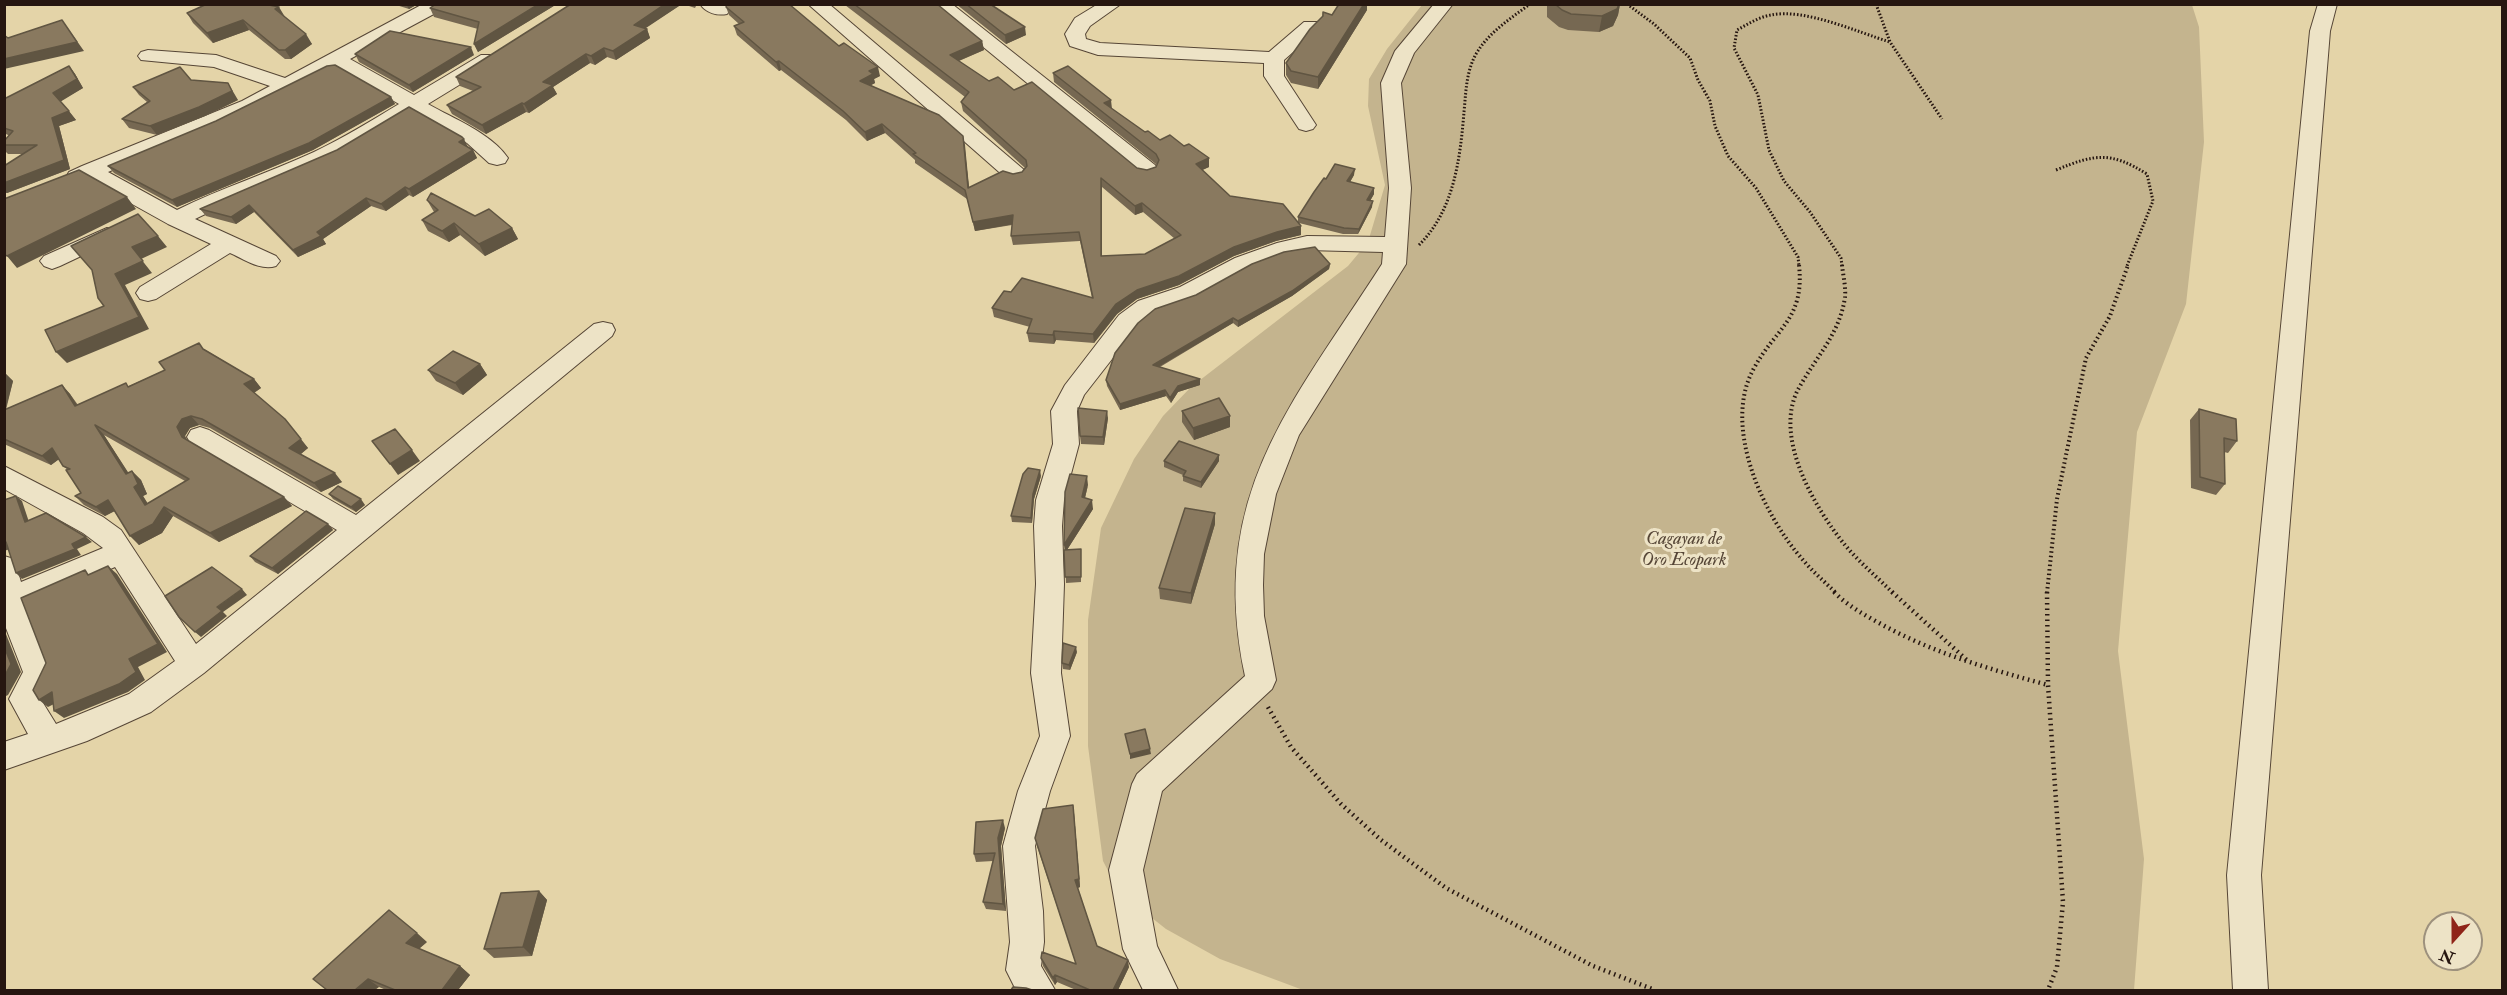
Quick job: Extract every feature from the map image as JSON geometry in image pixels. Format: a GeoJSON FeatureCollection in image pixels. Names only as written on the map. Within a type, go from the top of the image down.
{"type":"FeatureCollection","features":[{"type":"Feature","properties":{"kind":"street"},"geometry":{"type":"LineString","coordinates":[[58,184],[213,122],[338,60],[438,4]]}},
{"type":"Feature","properties":{"kind":"street"},"geometry":{"type":"LineString","coordinates":[[817,4],[1015,174]]}},
{"type":"Feature","properties":{"kind":"street"},"geometry":{"type":"LineString","coordinates":[[940,4],[1146,170]]}},
{"type":"Feature","properties":{"kind":"street"},"geometry":{"type":"LineString","coordinates":[[1112,4],[1082,22],[1076,34],[1077,42],[1098,49],[1274,58],[1311,26]]}},
{"type":"Feature","properties":{"kind":"street"},"geometry":{"type":"LineString","coordinates":[[1161,990],[1140,949],[1126,870],[1148,784],[1261,680],[1252,645],[1247,594],[1248,556],[1255,519],[1265,485],[1287,433],[1396,254],[1400,188],[1390,96],[1391,83],[1405,51],[1444,4]]}},
{"type":"Feature","properties":{"kind":"street"},"geometry":{"type":"LineString","coordinates":[[2250,990],[2244,875],[2320,31],[2328,4]]}},
{"type":"Feature","properties":{"kind":"street"},"geometry":{"type":"LineString","coordinates":[[52,261],[149,218],[320,157],[416,104],[506,48]]}},
{"type":"Feature","properties":{"kind":"street"},"geometry":{"type":"LineString","coordinates":[[148,56],[216,62],[287,85]]}},
{"type":"Feature","properties":{"kind":"street"},"geometry":{"type":"LineString","coordinates":[[1274,58],[1274,76],[1306,125]]}},
{"type":"Feature","properties":{"kind":"street"},"geometry":{"type":"LineString","coordinates":[[338,60],[474,139],[497,158]]}},
{"type":"Feature","properties":{"kind":"street"},"geometry":{"type":"LineString","coordinates":[[90,171],[149,218],[230,243],[268,261]]}},
{"type":"Feature","properties":{"kind":"street"},"geometry":{"type":"LineString","coordinates":[[1037,990],[1023,970],[1027,942],[1019,846],[1034,791],[1055,736],[1046,673],[1050,584],[1047,526],[1050,500],[1066,444],[1064,411],[1074,391],[1128,321],[1146,307],[1188,293],[1243,262],[1277,250],[1307,243],[1332,242],[1396,254]]}},
{"type":"Feature","properties":{"kind":"street"},"geometry":{"type":"LineString","coordinates":[[147,292],[230,243]]}},
{"type":"Feature","properties":{"kind":"street"},"geometry":{"type":"LineString","coordinates":[[4,756],[49,741],[141,703],[193,664],[603,330]]}},
{"type":"Feature","properties":{"kind":"street"},"geometry":{"type":"LineString","coordinates":[[200,437],[243,460],[323,512],[358,528]]}},
{"type":"Feature","properties":{"kind":"street"},"geometry":{"type":"LineString","coordinates":[[4,476],[93,525],[111,538],[193,664]]}},
{"type":"Feature","properties":{"kind":"street"},"geometry":{"type":"LineString","coordinates":[[7,601],[121,552]]}},
{"type":"Feature","properties":{"kind":"street"},"geometry":{"type":"LineString","coordinates":[[4,567],[7,601],[38,672],[24,699],[49,741]]}},
{"type":"Feature","properties":{"kind":"path"},"geometry":{"type":"LineString","coordinates":[[1396,254],[1430,236],[1443,214],[1462,141],[1469,67],[1477,52],[1502,24],[1530,4]]}},
{"type":"Feature","properties":{"kind":"path"},"geometry":{"type":"LineString","coordinates":[[1627,4],[1654,24],[1690,58],[1698,80],[1710,101],[1715,126],[1728,156],[1756,188],[1798,257],[1801,286],[1794,312],[1753,370],[1743,395],[1743,429],[1749,466],[1770,511],[1802,560],[1847,605],[1906,638],[1971,664],[2048,685]]}},
{"type":"Feature","properties":{"kind":"path"},"geometry":{"type":"LineString","coordinates":[[1876,4],[1890,42],[1942,119]]}},
{"type":"Feature","properties":{"kind":"path"},"geometry":{"type":"LineString","coordinates":[[1890,42],[1811,19],[1776,14],[1756,19],[1737,30],[1734,48],[1758,95],[1769,150],[1784,181],[1810,212],[1841,258],[1845,296],[1838,327],[1798,388],[1791,407],[1791,435],[1798,466],[1816,504],[1845,545],[1918,618],[1971,664]]}},
{"type":"Feature","properties":{"kind":"path"},"geometry":{"type":"LineString","coordinates":[[2048,990],[2057,967],[2063,902],[2048,685],[2046,602],[2057,499],[2086,358],[2110,316],[2143,222],[2153,201],[2147,174],[2124,160],[2094,155],[2056,170]]}},
{"type":"Feature","properties":{"kind":"path"},"geometry":{"type":"LineString","coordinates":[[1261,680],[1270,714],[1291,747],[1341,804],[1381,840],[1446,888],[1593,966],[1655,990]]}},
{"type":"Feature","properties":{"kind":"green space","name":"Cagayan de Oro Ecopark"},"geometry":{"type":"Polygon","coordinates":[[[1422,5],[2192,5],[2199,27],[2204,142],[2186,304],[2137,432],[2118,651],[2144,859],[2134,990],[1303,990],[1220,959],[1166,929],[1119,892],[1103,861],[1088,746],[1088,620],[1101,528],[1134,459],[1163,416],[1191,387],[1348,266],[1368,242],[1385,185],[1368,106],[1369,79],[1387,49],[1422,5]]]}},
{"type":"Feature","properties":{"kind":"building"},"geometry":{"type":"Polygon","coordinates":[[[207,4],[264,4],[279,7],[275,9],[306,34],[285,50],[279,50],[243,20],[207,33],[187,13],[207,4]]]}},
{"type":"Feature","properties":{"kind":"building"},"geometry":{"type":"Polygon","coordinates":[[[436,4],[539,4],[474,44],[479,22],[430,8],[436,4]]]}},
{"type":"Feature","properties":{"kind":"building"},"geometry":{"type":"Polygon","coordinates":[[[571,4],[665,4],[634,25],[647,29],[613,51],[604,48],[591,56],[586,54],[543,82],[553,85],[524,104],[482,125],[447,105],[481,87],[456,77],[571,4]]]}},
{"type":"Feature","properties":{"kind":"building"},"geometry":{"type":"Polygon","coordinates":[[[727,4],[789,4],[839,46],[844,43],[878,67],[869,71],[873,74],[860,81],[939,115],[963,136],[968,188],[1003,171],[1013,174],[1022,172],[1027,166],[1026,160],[961,102],[969,92],[854,4],[937,4],[982,41],[950,55],[989,81],[998,77],[1014,90],[1032,82],[1137,168],[1147,170],[1156,167],[1159,160],[1156,154],[1053,73],[1068,66],[1111,100],[1104,103],[1145,132],[1148,131],[1160,140],[1170,135],[1184,146],[1189,144],[1209,158],[1196,164],[1230,196],[1283,204],[1301,226],[1234,247],[1179,276],[1137,290],[1116,304],[1093,334],[1054,331],[1053,335],[1027,333],[1032,319],[992,308],[1004,291],[1011,292],[1022,278],[1093,298],[1079,232],[1011,236],[1013,215],[973,222],[965,190],[913,154],[916,153],[882,124],[865,132],[843,111],[779,61],[776,62],[734,26],[744,22],[726,7],[727,4]],[[1101,178],[1101,256],[1145,254],[1181,235],[1142,203],[1135,206],[1101,178]]]}},
{"type":"Feature","properties":{"kind":"building"},"geometry":{"type":"Polygon","coordinates":[[[966,4],[990,4],[1025,27],[1005,35],[966,4]]]}},
{"type":"Feature","properties":{"kind":"building"},"geometry":{"type":"Polygon","coordinates":[[[1339,4],[1364,4],[1318,77],[1291,71],[1286,63],[1310,29],[1323,16],[1323,12],[1332,15],[1339,4]]]}},
{"type":"Feature","properties":{"kind":"building"},"geometry":{"type":"Polygon","coordinates":[[[1555,4],[1619,4],[1617,9],[1602,16],[1571,14],[1555,4]]]}},
{"type":"Feature","properties":{"kind":"building"},"geometry":{"type":"Polygon","coordinates":[[[62,20],[77,42],[4,59],[4,35],[8,38],[62,20]]]}},
{"type":"Feature","properties":{"kind":"building"},"geometry":{"type":"Polygon","coordinates":[[[390,31],[471,47],[409,85],[355,54],[390,31]]]}},
{"type":"Feature","properties":{"kind":"building"},"geometry":{"type":"Polygon","coordinates":[[[335,65],[391,97],[309,143],[172,200],[108,166],[216,121],[327,66],[335,65]]]}},
{"type":"Feature","properties":{"kind":"building"},"geometry":{"type":"Polygon","coordinates":[[[69,66],[77,79],[53,93],[69,111],[52,118],[64,160],[4,183],[4,166],[37,145],[4,145],[4,141],[13,131],[4,128],[4,99],[69,66]]]}},
{"type":"Feature","properties":{"kind":"building"},"geometry":{"type":"Polygon","coordinates":[[[180,67],[191,80],[228,83],[232,91],[150,126],[122,119],[150,101],[133,87],[180,67]]]}},
{"type":"Feature","properties":{"kind":"building"},"geometry":{"type":"Polygon","coordinates":[[[409,107],[462,137],[464,139],[459,142],[473,150],[409,189],[405,187],[381,204],[366,198],[317,232],[321,236],[293,250],[249,205],[231,217],[200,209],[337,150],[409,107]]]}},
{"type":"Feature","properties":{"kind":"building"},"geometry":{"type":"Polygon","coordinates":[[[1335,164],[1355,169],[1347,181],[1374,188],[1367,200],[1373,201],[1359,229],[1344,228],[1298,217],[1335,164]]]}},
{"type":"Feature","properties":{"kind":"building"},"geometry":{"type":"Polygon","coordinates":[[[79,170],[127,197],[7,256],[4,254],[4,199],[79,170]]]}},
{"type":"Feature","properties":{"kind":"building"},"geometry":{"type":"Polygon","coordinates":[[[431,193],[475,216],[489,209],[512,228],[479,244],[454,223],[442,231],[422,220],[438,210],[427,200],[431,193]]]}},
{"type":"Feature","properties":{"kind":"building"},"geometry":{"type":"Polygon","coordinates":[[[138,214],[158,236],[132,247],[143,261],[115,274],[139,317],[56,352],[45,330],[104,306],[98,298],[92,270],[71,246],[138,214]]]}},
{"type":"Feature","properties":{"kind":"building"},"geometry":{"type":"Polygon","coordinates":[[[1315,247],[1330,264],[1292,291],[1238,321],[1233,318],[1153,365],[1200,379],[1178,386],[1170,398],[1165,390],[1120,404],[1106,380],[1115,353],[1138,323],[1155,309],[1196,295],[1252,264],[1284,252],[1315,247]]]}},
{"type":"Feature","properties":{"kind":"building"},"geometry":{"type":"Polygon","coordinates":[[[199,343],[203,349],[254,379],[244,384],[285,419],[301,439],[289,448],[335,473],[314,483],[202,419],[191,416],[182,419],[177,427],[182,437],[284,497],[210,533],[164,507],[153,524],[130,536],[108,500],[96,507],[75,496],[81,493],[66,470],[70,469],[63,466],[52,448],[42,456],[4,439],[4,410],[62,385],[75,406],[126,383],[128,387],[165,370],[159,362],[199,343]],[[95,425],[126,474],[132,471],[138,484],[134,487],[145,505],[189,479],[95,425]]]}},
{"type":"Feature","properties":{"kind":"building"},"geometry":{"type":"Polygon","coordinates":[[[453,351],[480,364],[455,383],[428,370],[453,351]]]}},
{"type":"Feature","properties":{"kind":"building"},"geometry":{"type":"Polygon","coordinates":[[[1219,398],[1230,416],[1193,428],[1182,411],[1219,398]]]}},
{"type":"Feature","properties":{"kind":"building"},"geometry":{"type":"Polygon","coordinates":[[[1078,408],[1107,411],[1103,437],[1080,436],[1078,408]]]}},
{"type":"Feature","properties":{"kind":"building"},"geometry":{"type":"Polygon","coordinates":[[[2199,409],[2236,419],[2237,441],[2224,438],[2225,484],[2200,477],[2199,409]]]}},
{"type":"Feature","properties":{"kind":"building"},"geometry":{"type":"Polygon","coordinates":[[[395,429],[412,450],[390,464],[372,441],[395,429]]]}},
{"type":"Feature","properties":{"kind":"building"},"geometry":{"type":"Polygon","coordinates":[[[1179,441],[1219,455],[1201,482],[1183,476],[1186,471],[1164,461],[1179,441]]]}},
{"type":"Feature","properties":{"kind":"building"},"geometry":{"type":"Polygon","coordinates":[[[1028,468],[1040,470],[1033,494],[1031,518],[1011,516],[1023,474],[1028,468]]]}},
{"type":"Feature","properties":{"kind":"building"},"geometry":{"type":"Polygon","coordinates":[[[1070,474],[1087,476],[1082,497],[1092,500],[1064,545],[1065,492],[1070,474]]]}},
{"type":"Feature","properties":{"kind":"building"},"geometry":{"type":"Polygon","coordinates":[[[338,486],[361,499],[351,507],[329,494],[338,486]]]}},
{"type":"Feature","properties":{"kind":"building"},"geometry":{"type":"Polygon","coordinates":[[[16,496],[25,522],[46,513],[86,537],[72,544],[75,549],[16,573],[6,542],[4,543],[4,500],[16,496]]]}},
{"type":"Feature","properties":{"kind":"building"},"geometry":{"type":"Polygon","coordinates":[[[1185,508],[1215,513],[1191,593],[1159,588],[1185,508]]]}},
{"type":"Feature","properties":{"kind":"building"},"geometry":{"type":"Polygon","coordinates":[[[306,511],[328,524],[272,568],[250,556],[306,511]]]}},
{"type":"Feature","properties":{"kind":"building"},"geometry":{"type":"Polygon","coordinates":[[[1081,549],[1081,577],[1065,577],[1064,550],[1081,549]]]}},
{"type":"Feature","properties":{"kind":"building"},"geometry":{"type":"Polygon","coordinates":[[[108,566],[158,644],[129,659],[136,672],[119,684],[54,711],[52,692],[39,700],[33,690],[46,663],[21,598],[85,570],[88,575],[108,566]]]}},
{"type":"Feature","properties":{"kind":"building"},"geometry":{"type":"Polygon","coordinates":[[[212,567],[242,589],[217,607],[222,611],[195,632],[179,617],[165,596],[212,567]]]}},
{"type":"Feature","properties":{"kind":"building"},"geometry":{"type":"Polygon","coordinates":[[[1063,643],[1076,647],[1069,665],[1062,663],[1063,643]]]}},
{"type":"Feature","properties":{"kind":"building"},"geometry":{"type":"Polygon","coordinates":[[[4,646],[11,664],[4,677],[4,646]]]}},
{"type":"Feature","properties":{"kind":"building"},"geometry":{"type":"Polygon","coordinates":[[[1145,729],[1150,749],[1130,754],[1125,734],[1145,729]]]}},
{"type":"Feature","properties":{"kind":"building"},"geometry":{"type":"Polygon","coordinates":[[[1073,805],[1079,879],[1075,880],[1097,946],[1128,960],[1113,990],[1090,990],[1055,975],[1053,978],[1041,958],[1042,952],[1076,964],[1035,838],[1043,809],[1073,805]]]}},
{"type":"Feature","properties":{"kind":"building"},"geometry":{"type":"Polygon","coordinates":[[[1003,820],[998,838],[1003,904],[983,902],[995,853],[974,854],[976,822],[1003,820]]]}},
{"type":"Feature","properties":{"kind":"building"},"geometry":{"type":"Polygon","coordinates":[[[539,891],[523,947],[484,949],[501,893],[539,891]]]}},
{"type":"Feature","properties":{"kind":"building"},"geometry":{"type":"Polygon","coordinates":[[[389,910],[417,933],[406,943],[460,966],[442,990],[395,990],[368,979],[355,990],[327,990],[313,979],[389,910]]]}},
{"type":"Feature","properties":{"kind":"building"},"geometry":{"type":"Polygon","coordinates":[[[1013,987],[1026,988],[1032,990],[1011,990],[1013,987]]]}}]}
